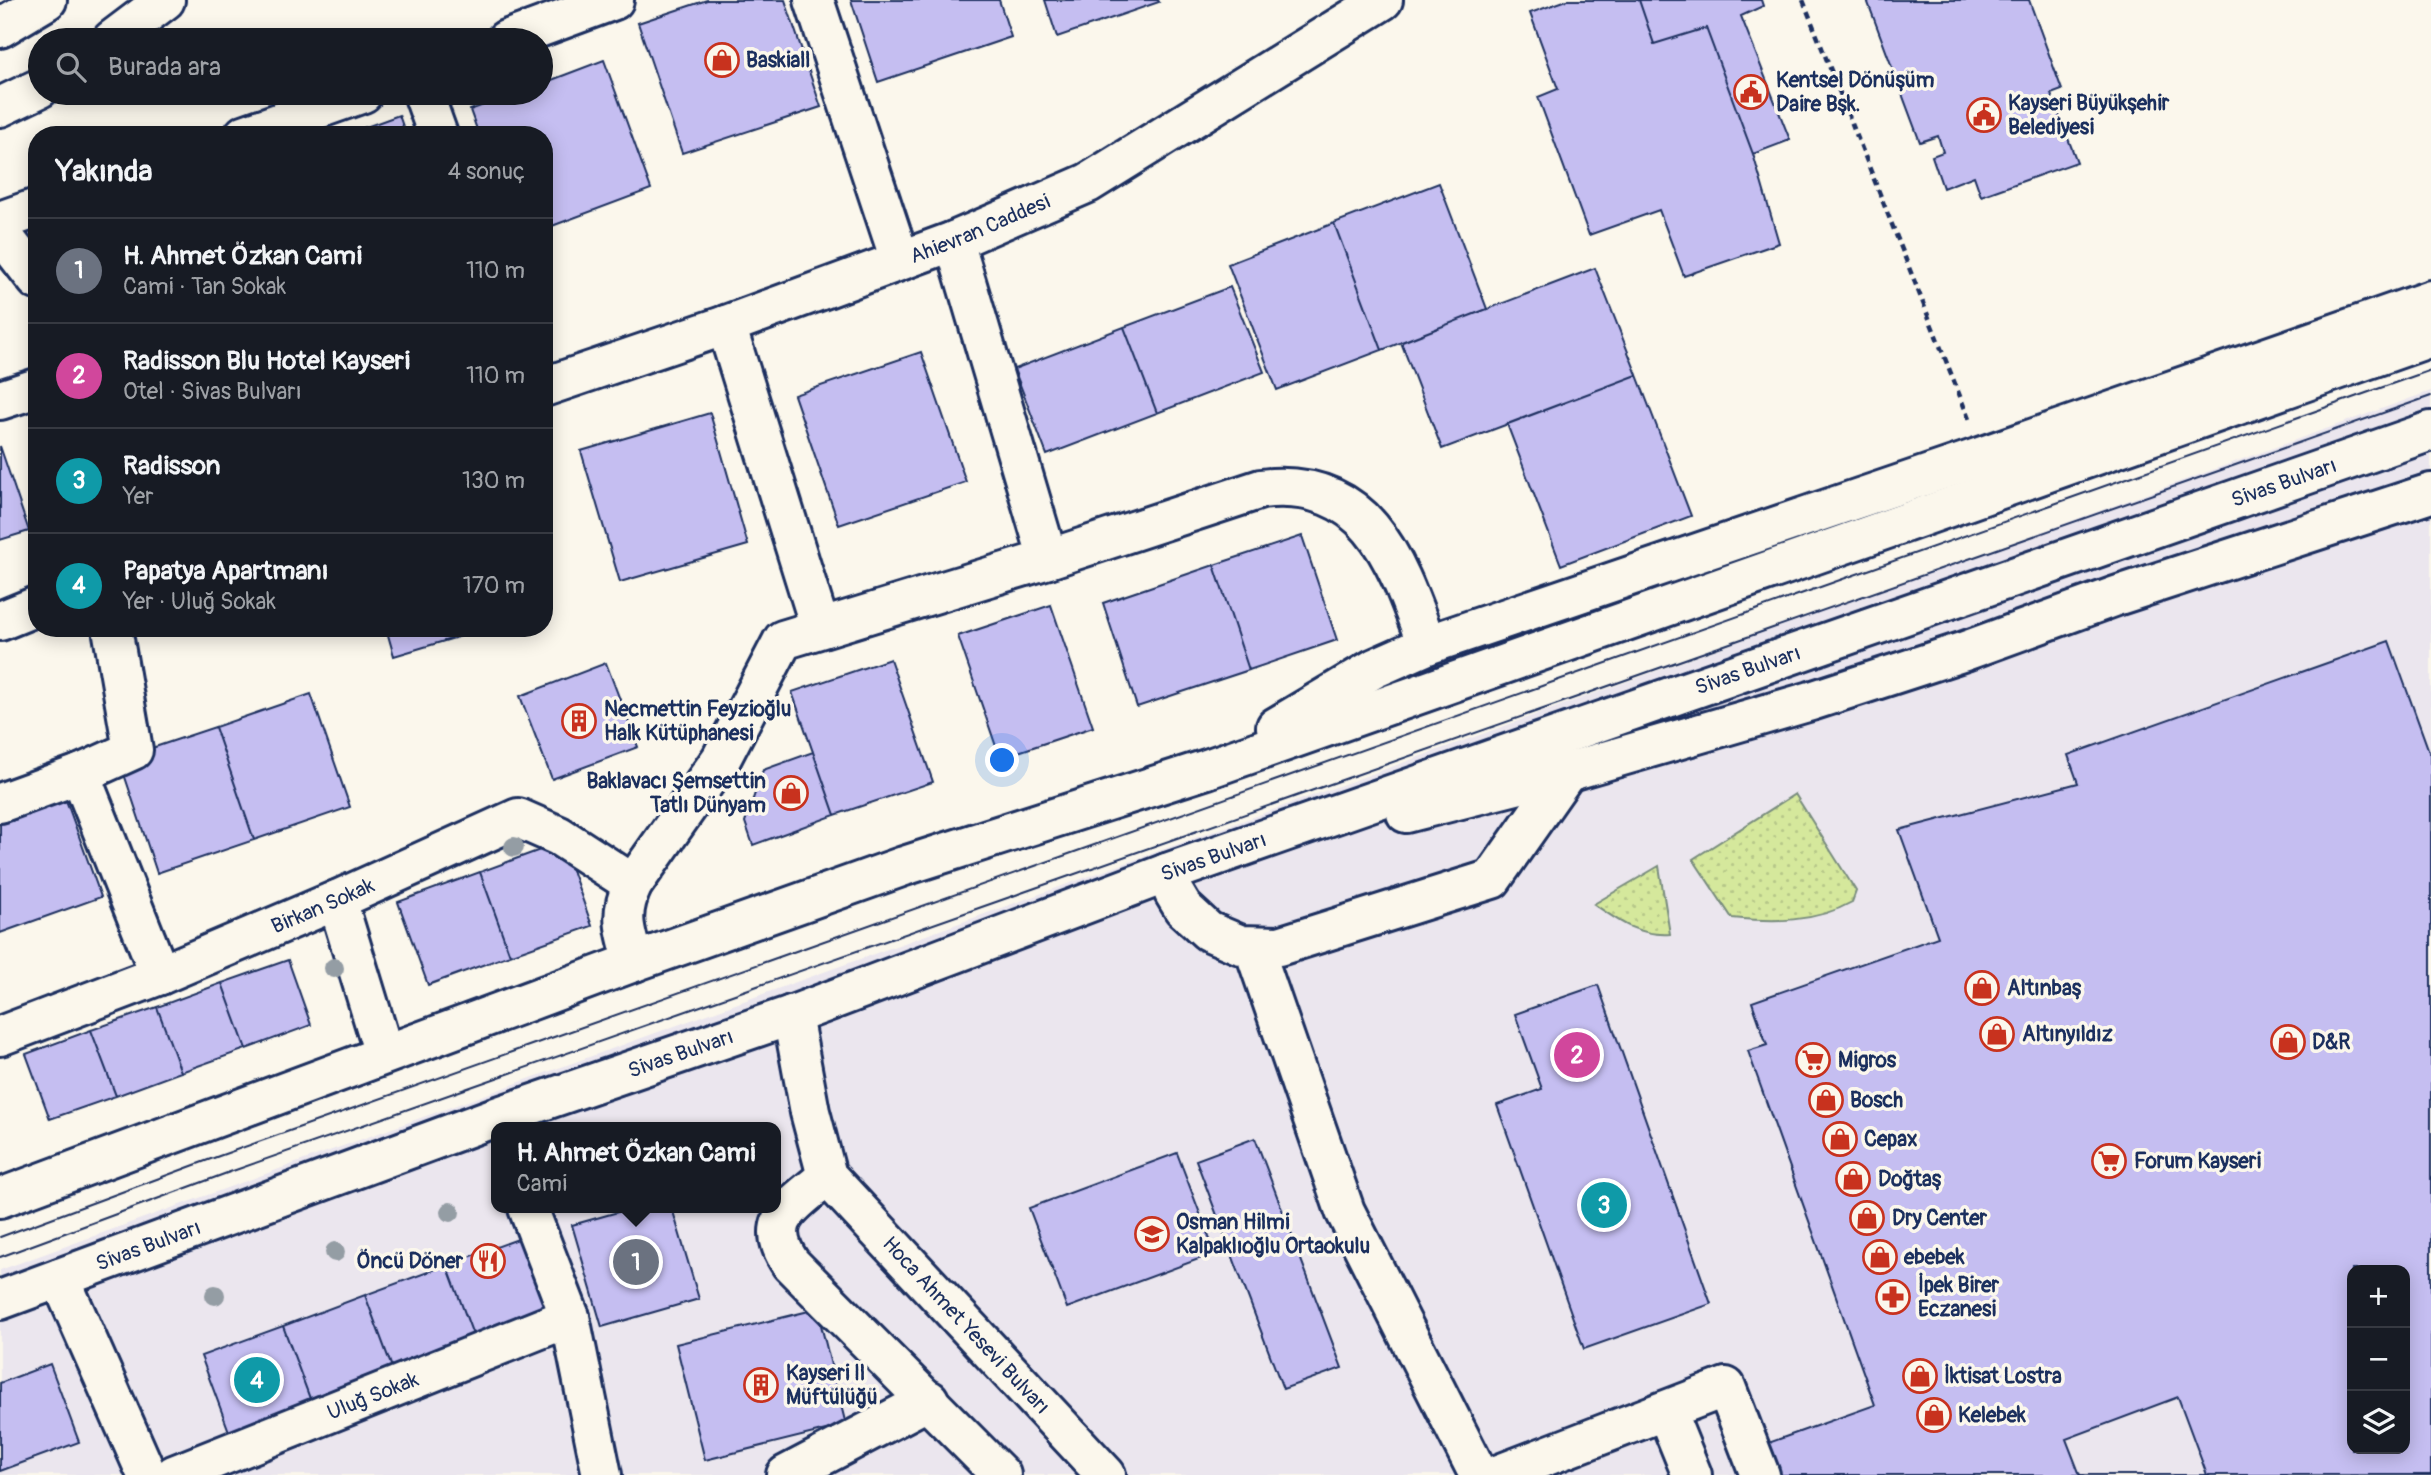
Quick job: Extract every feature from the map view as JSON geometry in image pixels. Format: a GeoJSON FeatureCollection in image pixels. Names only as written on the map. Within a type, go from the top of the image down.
{"type":"FeatureCollection","features":[{"type":"Feature","properties":{"kind":"main road"},"geometry":{"type":"LineString","coordinates":[[0,28],[47,0]]}},
{"type":"Feature","properties":{"kind":"main road"},"geometry":{"type":"LineString","coordinates":[[127,28],[165,0]]}},
{"type":"Feature","properties":{"kind":"main road"},"geometry":{"type":"LineString","coordinates":[[538,28],[614,0]]}},
{"type":"Feature","properties":{"kind":"main road"},"geometry":{"type":"LineString","coordinates":[[814,0],[900,260]]}},
{"type":"Feature","properties":{"kind":"main road","name":"Ahievran Caddesi"},"geometry":{"type":"LineString","coordinates":[[553,384],[726,325],[954,241],[1087,183],[1383,0]]}},
{"type":"Feature","properties":{"kind":"main road"},"geometry":{"type":"LineString","coordinates":[[0,107],[28,95]]}},
{"type":"Feature","properties":{"kind":"main road"},"geometry":{"type":"LineString","coordinates":[[270,126],[329,105]]}},
{"type":"Feature","properties":{"kind":"main road"},"geometry":{"type":"LineString","coordinates":[[427,105],[435,126]]}},
{"type":"Feature","properties":{"kind":"main road"},"geometry":{"type":"LineString","coordinates":[[0,221],[28,211]]}},
{"type":"Feature","properties":{"kind":"main road"},"geometry":{"type":"LineString","coordinates":[[0,232],[28,268]]}},
{"type":"Feature","properties":{"kind":"main road"},"geometry":{"type":"LineString","coordinates":[[954,241],[1048,559]]}},
{"type":"Feature","properties":{"kind":"main road"},"geometry":{"type":"LineString","coordinates":[[1207,769],[1375,668],[1427,645],[2431,300]]}},
{"type":"Feature","properties":{"kind":"main road"},"geometry":{"type":"LineString","coordinates":[[726,325],[820,627]]}},
{"type":"Feature","properties":{"kind":"main road"},"geometry":{"type":"LineString","coordinates":[[0,1198],[634,962],[904,866],[1207,769],[2431,337]]}},
{"type":"Feature","properties":{"kind":"main road"},"geometry":{"type":"LineString","coordinates":[[0,400],[28,391]]}},
{"type":"Feature","properties":{"kind":"main road","name":"Sivas Bulvarı"},"geometry":{"type":"LineString","coordinates":[[498,1122],[792,1015],[1167,873],[2431,430]]}},
{"type":"Feature","properties":{"kind":"main road"},"geometry":{"type":"LineString","coordinates":[[634,962],[623,921],[624,902],[633,884],[721,759],[783,640],[1048,559],[1261,489],[1285,486],[1308,489],[1331,497],[1366,522],[1394,564],[1427,645]]}},
{"type":"Feature","properties":{"kind":"main road"},"geometry":{"type":"LineString","coordinates":[[1567,772],[1492,879],[1279,946],[1252,946],[1224,939],[1208,931],[1194,920],[1174,893],[1167,873],[1567,772],[1811,701],[2431,492]]}},
{"type":"Feature","properties":{"kind":"main road"},"geometry":{"type":"LineString","coordinates":[[0,621],[28,610]]}},
{"type":"Feature","properties":{"kind":"main road"},"geometry":{"type":"LineString","coordinates":[[0,803],[80,774],[133,750],[114,637]]}},
{"type":"Feature","properties":{"kind":"main road"},"geometry":{"type":"LineString","coordinates":[[80,774],[160,975]]}},
{"type":"Feature","properties":{"kind":"main road","name":"Birkan Sokak"},"geometry":{"type":"LineString","coordinates":[[0,1036],[160,975],[337,900],[518,818],[559,836],[633,884]]}},
{"type":"Feature","properties":{"kind":"main road"},"geometry":{"type":"LineString","coordinates":[[337,900],[384,1054]]}},
{"type":"Feature","properties":{"kind":"main road"},"geometry":{"type":"LineString","coordinates":[[1252,946],[1345,1211],[1479,1475]]}},
{"type":"Feature","properties":{"kind":"main road","name":"Hoca Ahmet Yesevi Bulvarı"},"geometry":{"type":"LineString","coordinates":[[792,1015],[810,1112],[827,1176],[1106,1475]]}},
{"type":"Feature","properties":{"kind":"main road","name":"Sivas Bulvarı"},"geometry":{"type":"LineString","coordinates":[[0,1300],[491,1124]]}},
{"type":"Feature","properties":{"kind":"main road"},"geometry":{"type":"LineString","coordinates":[[827,1176],[783,1216],[777,1230],[780,1248],[791,1264],[1001,1475]]}},
{"type":"Feature","properties":{"kind":"main road"},"geometry":{"type":"LineString","coordinates":[[530,1213],[570,1317],[602,1475]]}},
{"type":"Feature","properties":{"kind":"main road"},"geometry":{"type":"LineString","coordinates":[[60,1278],[147,1475]]}},
{"type":"Feature","properties":{"kind":"main road","name":"Uluğ Sokak"},"geometry":{"type":"LineString","coordinates":[[174,1475],[570,1317]]}},
{"type":"Feature","properties":{"kind":"main road"},"geometry":{"type":"LineString","coordinates":[[1497,1475],[1726,1387],[1760,1475]]}},
{"type":"Feature","properties":{"kind":"main road"},"geometry":{"type":"LineString","coordinates":[[786,1475],[929,1400]]}},
{"type":"Feature","properties":{"kind":"main road"},"geometry":{"type":"LineString","coordinates":[[1666,1411],[1692,1475]]}},
{"type":"Feature","properties":{"kind":"path"},"geometry":{"type":"LineString","coordinates":[[1803,0],[1983,456]]}},
{"type":"Feature","properties":{"kind":"shaded area"},"geometry":{"type":"Polygon","coordinates":[[[2431,391],[2431,1475],[0,1475],[0,1270],[2431,391]]]}},
{"type":"Feature","properties":{"kind":"green space"},"geometry":{"type":"Polygon","coordinates":[[[1795,794],[1856,891],[1852,902],[1823,914],[1794,919],[1732,918],[1693,859],[1795,794]]]}},
{"type":"Feature","properties":{"kind":"green space"},"geometry":{"type":"Polygon","coordinates":[[[1659,866],[1670,934],[1639,930],[1594,904],[1659,866]]]}},
{"type":"Feature","properties":{"kind":"building"},"geometry":{"type":"Polygon","coordinates":[[[707,0],[785,0],[821,107],[682,153],[638,23],[707,0]]]}},
{"type":"Feature","properties":{"kind":"building"},"geometry":{"type":"Polygon","coordinates":[[[851,0],[999,0],[1011,37],[878,82],[851,0]]]}},
{"type":"Feature","properties":{"kind":"building"},"geometry":{"type":"Polygon","coordinates":[[[1045,0],[1158,0],[1159,2],[1057,37],[1045,0]]]}},
{"type":"Feature","properties":{"kind":"building"},"geometry":{"type":"Polygon","coordinates":[[[1567,0],[1639,0],[1654,44],[1706,28],[1753,154],[1779,243],[1684,276],[1659,210],[1589,235],[1538,97],[1558,89],[1530,13],[1567,0]]]}},
{"type":"Feature","properties":{"kind":"building","name":"Kentsel Dönüşüm Daire Bşk."},"geometry":{"type":"Polygon","coordinates":[[[1639,0],[1761,0],[1763,6],[1741,16],[1790,140],[1753,154],[1706,28],[1654,44],[1639,0]]]}},
{"type":"Feature","properties":{"kind":"building","name":"Kayseri Büyükşehir Belediyesi"},"geometry":{"type":"Polygon","coordinates":[[[1867,0],[2029,0],[2062,90],[2051,94],[2077,162],[1981,196],[1974,176],[1943,188],[1932,156],[1943,152],[1938,136],[1920,142],[1867,0]]]}},
{"type":"Feature","properties":{"kind":"building"},"geometry":{"type":"Polygon","coordinates":[[[604,60],[651,189],[553,226],[553,126],[476,126],[470,110],[484,105],[553,105],[553,79],[604,60]]]}},
{"type":"Feature","properties":{"kind":"building"},"geometry":{"type":"Polygon","coordinates":[[[399,115],[403,126],[369,126],[399,115]]]}},
{"type":"Feature","properties":{"kind":"building"},"geometry":{"type":"Polygon","coordinates":[[[1439,183],[1487,309],[1382,350],[1334,223],[1439,183]]]}},
{"type":"Feature","properties":{"kind":"building"},"geometry":{"type":"Polygon","coordinates":[[[1334,223],[1382,350],[1277,390],[1228,264],[1334,223]]]}},
{"type":"Feature","properties":{"kind":"building"},"geometry":{"type":"Polygon","coordinates":[[[1595,268],[1637,375],[1442,449],[1401,342],[1595,268]]]}},
{"type":"Feature","properties":{"kind":"building"},"geometry":{"type":"Polygon","coordinates":[[[1230,287],[1264,372],[1157,413],[1124,327],[1230,287]]]}},
{"type":"Feature","properties":{"kind":"building"},"geometry":{"type":"Polygon","coordinates":[[[1124,327],[1157,413],[1047,455],[1014,369],[1124,327]]]}},
{"type":"Feature","properties":{"kind":"building"},"geometry":{"type":"Polygon","coordinates":[[[921,352],[966,482],[839,525],[794,395],[921,352]]]}},
{"type":"Feature","properties":{"kind":"building"},"geometry":{"type":"Polygon","coordinates":[[[1637,375],[1691,516],[1561,565],[1507,424],[1637,375]]]}},
{"type":"Feature","properties":{"kind":"building"},"geometry":{"type":"Polygon","coordinates":[[[710,413],[748,545],[620,582],[581,451],[710,413]]]}},
{"type":"Feature","properties":{"kind":"building"},"geometry":{"type":"Polygon","coordinates":[[[0,446],[28,531],[0,540],[0,446]]]}},
{"type":"Feature","properties":{"kind":"building"},"geometry":{"type":"Polygon","coordinates":[[[1302,536],[1337,640],[1249,670],[1214,565],[1302,536]]]}},
{"type":"Feature","properties":{"kind":"building"},"geometry":{"type":"Polygon","coordinates":[[[1214,565],[1249,670],[1137,707],[1103,603],[1214,565]]]}},
{"type":"Feature","properties":{"kind":"building"},"geometry":{"type":"Polygon","coordinates":[[[1051,605],[1093,727],[1000,758],[958,636],[1051,605]]]}},
{"type":"Feature","properties":{"kind":"building"},"geometry":{"type":"Polygon","coordinates":[[[389,637],[458,637],[394,656],[389,637]]]}},
{"type":"Feature","properties":{"kind":"building","name":"Forum Kayseri"},"geometry":{"type":"Polygon","coordinates":[[[2389,641],[2431,757],[2431,1475],[1767,1475],[1757,1447],[1875,1405],[1748,1051],[1767,1045],[1752,1002],[1938,937],[1899,830],[2078,783],[2068,755],[2389,641]]]}},
{"type":"Feature","properties":{"kind":"building"},"geometry":{"type":"Polygon","coordinates":[[[890,659],[933,782],[835,815],[792,692],[890,659]]]}},
{"type":"Feature","properties":{"kind":"building","name":"Necmettin Feyzioğlu Halk Kütüphanesi"},"geometry":{"type":"Polygon","coordinates":[[[606,663],[638,747],[552,779],[520,696],[606,663]]]}},
{"type":"Feature","properties":{"kind":"building"},"geometry":{"type":"Polygon","coordinates":[[[311,694],[350,807],[254,840],[215,727],[311,694]]]}},
{"type":"Feature","properties":{"kind":"building"},"geometry":{"type":"Polygon","coordinates":[[[215,727],[254,840],[157,873],[119,759],[215,727]]]}},
{"type":"Feature","properties":{"kind":"building","name":"Baklavacı Şemsettin Tatlı Dünyam"},"geometry":{"type":"Polygon","coordinates":[[[813,752],[835,815],[753,845],[745,822],[763,770],[813,752]]]}},
{"type":"Feature","properties":{"kind":"building"},"geometry":{"type":"Polygon","coordinates":[[[63,792],[101,897],[0,933],[0,815],[63,792]]]}},
{"type":"Feature","properties":{"kind":"building"},"geometry":{"type":"Polygon","coordinates":[[[562,842],[592,926],[510,955],[480,872],[562,842]]]}},
{"type":"Feature","properties":{"kind":"building"},"geometry":{"type":"Polygon","coordinates":[[[480,872],[510,955],[428,985],[398,902],[480,872]]]}},
{"type":"Feature","properties":{"kind":"building"},"geometry":{"type":"Polygon","coordinates":[[[288,960],[311,1025],[246,1049],[222,983],[288,960]]]}},
{"type":"Feature","properties":{"kind":"building"},"geometry":{"type":"Polygon","coordinates":[[[222,983],[246,1049],[181,1072],[157,1007],[222,983]]]}},
{"type":"Feature","properties":{"kind":"building"},"geometry":{"type":"Polygon","coordinates":[[[1598,985],[1711,1304],[1584,1349],[1497,1105],[1542,1089],[1515,1014],[1598,985]]]}},
{"type":"Feature","properties":{"kind":"building"},"geometry":{"type":"Polygon","coordinates":[[[157,1007],[181,1072],[116,1096],[91,1030],[157,1007]]]}},
{"type":"Feature","properties":{"kind":"building"},"geometry":{"type":"Polygon","coordinates":[[[91,1030],[116,1096],[50,1119],[26,1054],[91,1030]]]}},
{"type":"Feature","properties":{"kind":"building"},"geometry":{"type":"Polygon","coordinates":[[[1255,1138],[1342,1368],[1283,1389],[1196,1160],[1255,1138]]]}},
{"type":"Feature","properties":{"kind":"building"},"geometry":{"type":"Polygon","coordinates":[[[1177,1153],[1215,1253],[1067,1308],[1029,1208],[1177,1153]]]}},
{"type":"Feature","properties":{"kind":"building"},"geometry":{"type":"Polygon","coordinates":[[[614,1213],[673,1213],[699,1299],[602,1327],[572,1225],[614,1213]]]}},
{"type":"Feature","properties":{"kind":"building"},"geometry":{"type":"Polygon","coordinates":[[[529,1235],[558,1313],[476,1343],[447,1265],[529,1235]]]}},
{"type":"Feature","properties":{"kind":"building"},"geometry":{"type":"Polygon","coordinates":[[[447,1265],[476,1343],[394,1373],[365,1295],[447,1265]]]}},
{"type":"Feature","properties":{"kind":"building"},"geometry":{"type":"Polygon","coordinates":[[[365,1295],[394,1373],[312,1404],[283,1326],[365,1295]]]}},
{"type":"Feature","properties":{"kind":"building","name":"Kayseri Il Müftülüğü"},"geometry":{"type":"Polygon","coordinates":[[[817,1309],[846,1425],[705,1460],[676,1344],[817,1309]]]}},
{"type":"Feature","properties":{"kind":"building"},"geometry":{"type":"Polygon","coordinates":[[[283,1326],[312,1404],[230,1434],[201,1356],[283,1326]]]}},
{"type":"Feature","properties":{"kind":"building"},"geometry":{"type":"Polygon","coordinates":[[[50,1364],[79,1442],[0,1471],[0,1383],[50,1364]]]}},
{"type":"Feature","properties":{"kind":"building"},"geometry":{"type":"Polygon","coordinates":[[[2178,1397],[2207,1475],[2080,1475],[2066,1439],[2178,1397]]]}},
{"type":"Feature","properties":{"kind":"tram line"},"geometry":{"type":"LineString","coordinates":[[0,1237],[219,1156],[2431,370]]}},
{"type":"Feature","properties":{"kind":"tram line"},"geometry":{"type":"LineString","coordinates":[[0,1257],[227,1173],[2431,396]]}},
{"type":"Feature","properties":{"kind":"place","name":"Baskiall"},"geometry":{"type":"Point","coordinates":[722,60]}},
{"type":"Feature","properties":{"kind":"place","name":"Kentsel Dönüşüm Daire Bşk."},"geometry":{"type":"Point","coordinates":[1751,92]}},
{"type":"Feature","properties":{"kind":"place","name":"Kayseri Büyükşehir Belediyesi"},"geometry":{"type":"Point","coordinates":[1984,115]}},
{"type":"Feature","properties":{"kind":"place","name":"Necmettin Feyzioğlu Halk Kütüphanesi"},"geometry":{"type":"Point","coordinates":[579,721]}},
{"type":"Feature","properties":{"kind":"place","name":"Baklavacı Şemsettin Tatlı Dünyam"},"geometry":{"type":"Point","coordinates":[791,793]}},
{"type":"Feature","properties":{"kind":"place","name":"Altınbaş"},"geometry":{"type":"Point","coordinates":[1982,988]}},
{"type":"Feature","properties":{"kind":"place","name":"Altınyıldız"},"geometry":{"type":"Point","coordinates":[1997,1034]}},
{"type":"Feature","properties":{"kind":"place","name":"D&R"},"geometry":{"type":"Point","coordinates":[2288,1042]}},
{"type":"Feature","properties":{"kind":"place","name":"Radisson Blu Hotel Kayseri"},"geometry":{"type":"Point","coordinates":[1577,1055]}},
{"type":"Feature","properties":{"kind":"place","name":"Migros"},"geometry":{"type":"Point","coordinates":[1813,1060]}},
{"type":"Feature","properties":{"kind":"place","name":"Bosch"},"geometry":{"type":"Point","coordinates":[1826,1100]}},
{"type":"Feature","properties":{"kind":"place","name":"Cepax"},"geometry":{"type":"Point","coordinates":[1840,1139]}},
{"type":"Feature","properties":{"kind":"place","name":"Forum Kayseri"},"geometry":{"type":"Point","coordinates":[2109,1161]}},
{"type":"Feature","properties":{"kind":"place","name":"Doğtaş"},"geometry":{"type":"Point","coordinates":[1853,1179]}},
{"type":"Feature","properties":{"kind":"place","name":"Radisson"},"geometry":{"type":"Point","coordinates":[1604,1205]}},
{"type":"Feature","properties":{"kind":"place","name":"Dry Center"},"geometry":{"type":"Point","coordinates":[1867,1218]}},
{"type":"Feature","properties":{"kind":"place","name":"Osman Hilmi Kalpaklıoğlu Ortaokulu"},"geometry":{"type":"Point","coordinates":[1152,1234]}},
{"type":"Feature","properties":{"kind":"place","name":"ebebek"},"geometry":{"type":"Point","coordinates":[1880,1257]}},
{"type":"Feature","properties":{"kind":"place","name":"Öncü Döner"},"geometry":{"type":"Point","coordinates":[488,1261]}},
{"type":"Feature","properties":{"kind":"place","name":"H. Ahmet Özkan Cami"},"geometry":{"type":"Point","coordinates":[636,1262]}},
{"type":"Feature","properties":{"kind":"place","name":"İpek Birer Eczanesi"},"geometry":{"type":"Point","coordinates":[1893,1297]}},
{"type":"Feature","properties":{"kind":"place","name":"İktisat Lostra"},"geometry":{"type":"Point","coordinates":[1920,1376]}},
{"type":"Feature","properties":{"kind":"place","name":"Papatya Apartmanı"},"geometry":{"type":"Point","coordinates":[257,1380]}},
{"type":"Feature","properties":{"kind":"place","name":"Kayseri Il Müftülüğü"},"geometry":{"type":"Point","coordinates":[761,1385]}},
{"type":"Feature","properties":{"kind":"place","name":"Kelebek"},"geometry":{"type":"Point","coordinates":[1934,1415]}}]}
